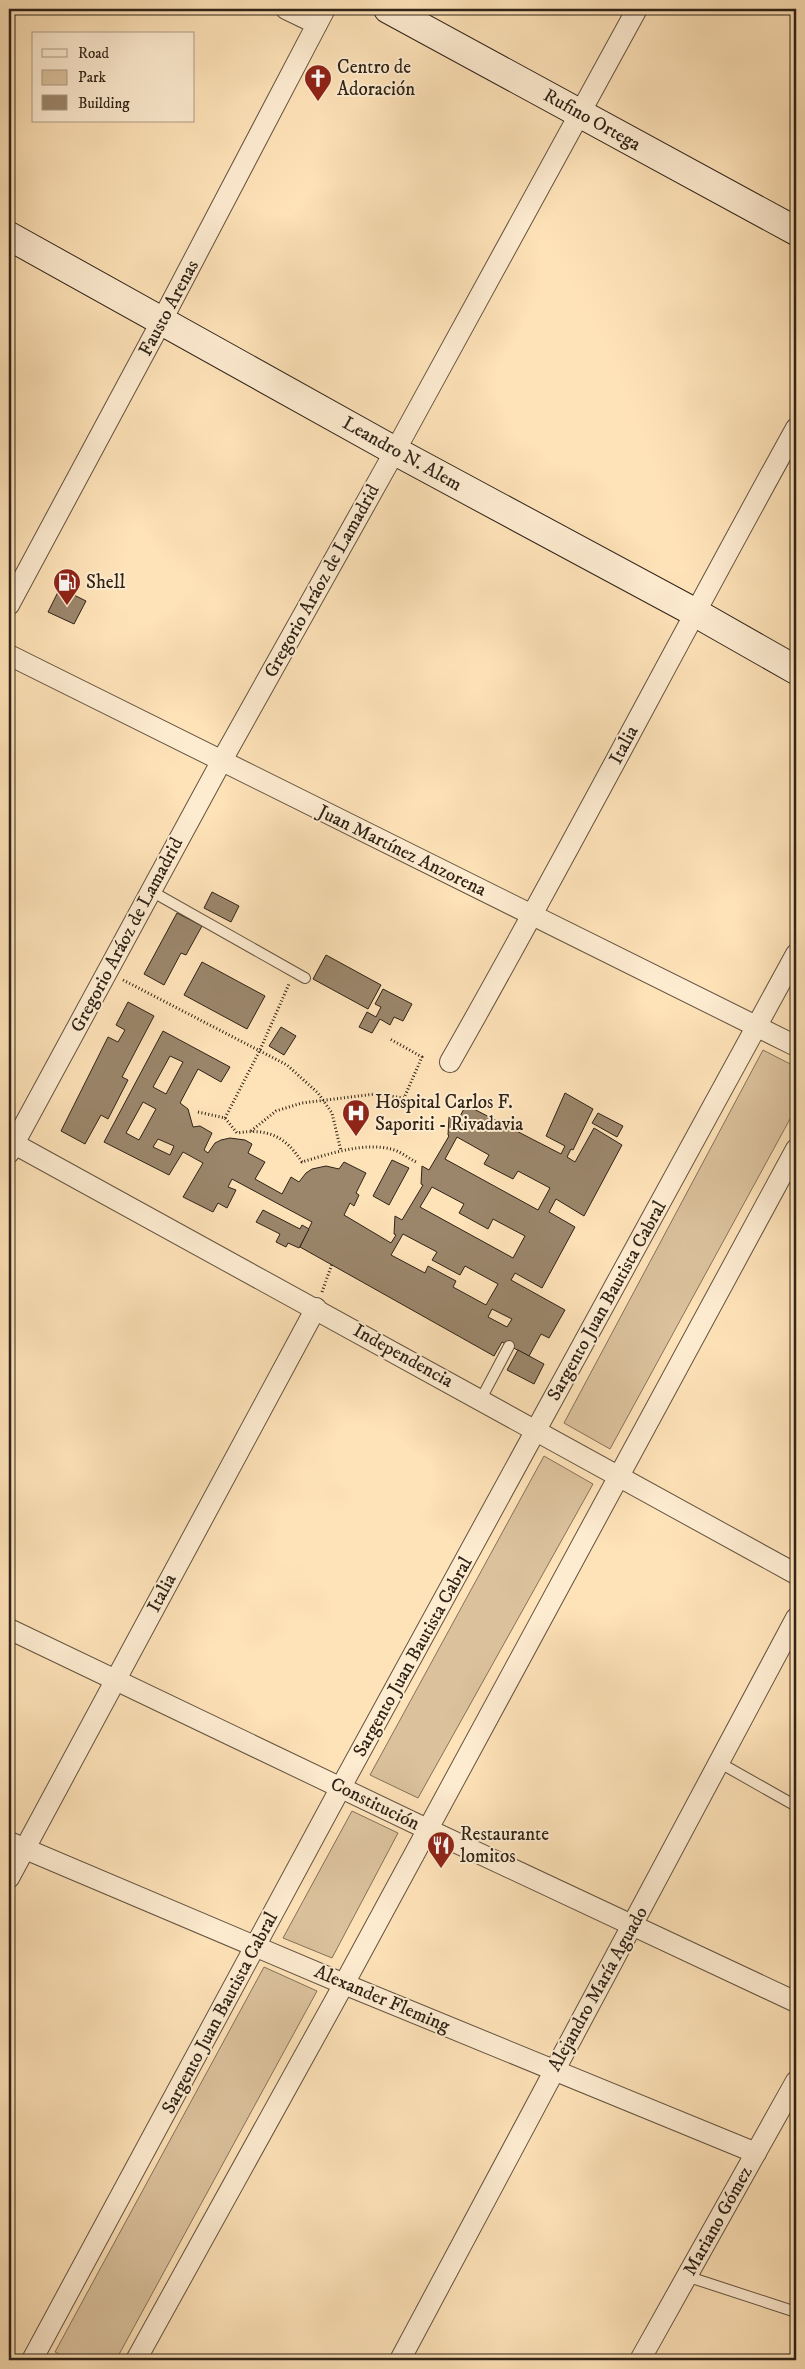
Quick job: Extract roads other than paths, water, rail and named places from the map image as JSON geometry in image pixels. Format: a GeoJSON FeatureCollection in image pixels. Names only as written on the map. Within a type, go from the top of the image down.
{"type":"FeatureCollection","features":[{"type":"Feature","properties":{"kind":"street"},"geometry":{"type":"LineString","coordinates":[[286,9],[321,17]]}},
{"type":"Feature","properties":{"kind":"street","name":"Rufino Ortega"},"geometry":{"type":"LineString","coordinates":[[388,9],[796,231]]}},
{"type":"Feature","properties":{"kind":"street","name":"Gregorio Aráoz de Lamadrid"},"geometry":{"type":"LineString","coordinates":[[11,1146],[637,9]]}},
{"type":"Feature","properties":{"kind":"street","name":"Fausto Arenas"},"geometry":{"type":"LineString","coordinates":[[9,605],[162,322],[321,17]]}},
{"type":"Feature","properties":{"kind":"street","name":"Leandro N. Alem"},"geometry":{"type":"LineString","coordinates":[[9,236],[394,451],[694,612],[796,670]]}},
{"type":"Feature","properties":{"kind":"street","name":"Italia"},"geometry":{"type":"LineString","coordinates":[[450,1062],[533,916],[694,612],[796,428]]}},
{"type":"Feature","properties":{"kind":"street","name":"Juan Martínez Anzorena"},"geometry":{"type":"LineString","coordinates":[[9,654],[221,762],[796,1046]]}},
{"type":"Feature","properties":{"kind":"street","name":"Sargento Juan Bautista Cabral"},"geometry":{"type":"LineString","coordinates":[[32,2360],[341,1787],[796,954]]}},
{"type":"Feature","properties":{"kind":"street","name":"Independencia"},"geometry":{"type":"LineString","coordinates":[[11,1146],[316,1308],[796,1574]]}},
{"type":"Feature","properties":{"kind":"street"},"geometry":{"type":"LineString","coordinates":[[136,2360],[620,1478],[796,1149]]}},
{"type":"Feature","properties":{"kind":"street","name":"Italia"},"geometry":{"type":"LineString","coordinates":[[9,1878],[17,1846],[116,1680],[316,1308]]}},
{"type":"Feature","properties":{"kind":"street","name":"Alejandro María Aguado"},"geometry":{"type":"LineString","coordinates":[[400,2360],[796,1618]]}},
{"type":"Feature","properties":{"kind":"street","name":"Constitución"},"geometry":{"type":"LineString","coordinates":[[9,1629],[427,1829],[796,2002]]}},
{"type":"Feature","properties":{"kind":"street","name":"Alexander Fleming"},"geometry":{"type":"LineString","coordinates":[[17,1846],[344,1984],[756,2153]]}},
{"type":"Feature","properties":{"kind":"street","name":"Mariano Gómez"},"geometry":{"type":"LineString","coordinates":[[640,2360],[796,2082]]}},
{"type":"Feature","properties":{"kind":"lane"},"geometry":{"type":"LineString","coordinates":[[151,891],[305,978]]}},
{"type":"Feature","properties":{"kind":"lane"},"geometry":{"type":"LineString","coordinates":[[481,1399],[510,1346]]}},
{"type":"Feature","properties":{"kind":"lane"},"geometry":{"type":"LineString","coordinates":[[720,1763],[796,1806]]}},
{"type":"Feature","properties":{"kind":"lane"},"geometry":{"type":"LineString","coordinates":[[686,2276],[796,2312]]}},
{"type":"Feature","properties":{"kind":"place","name":"Centro de Adoración"},"geometry":{"type":"Point","coordinates":[318,102]}},
{"type":"Feature","properties":{"kind":"place","name":"Shell"},"geometry":{"type":"Point","coordinates":[67,606]}},
{"type":"Feature","properties":{"kind":"place","name":"Hospital Carlos F. Saporiti - Rivadavia"},"geometry":{"type":"Point","coordinates":[356,1137]}},
{"type":"Feature","properties":{"kind":"place","name":"Restaurante lomitos"},"geometry":{"type":"Point","coordinates":[441,1869]}}]}
